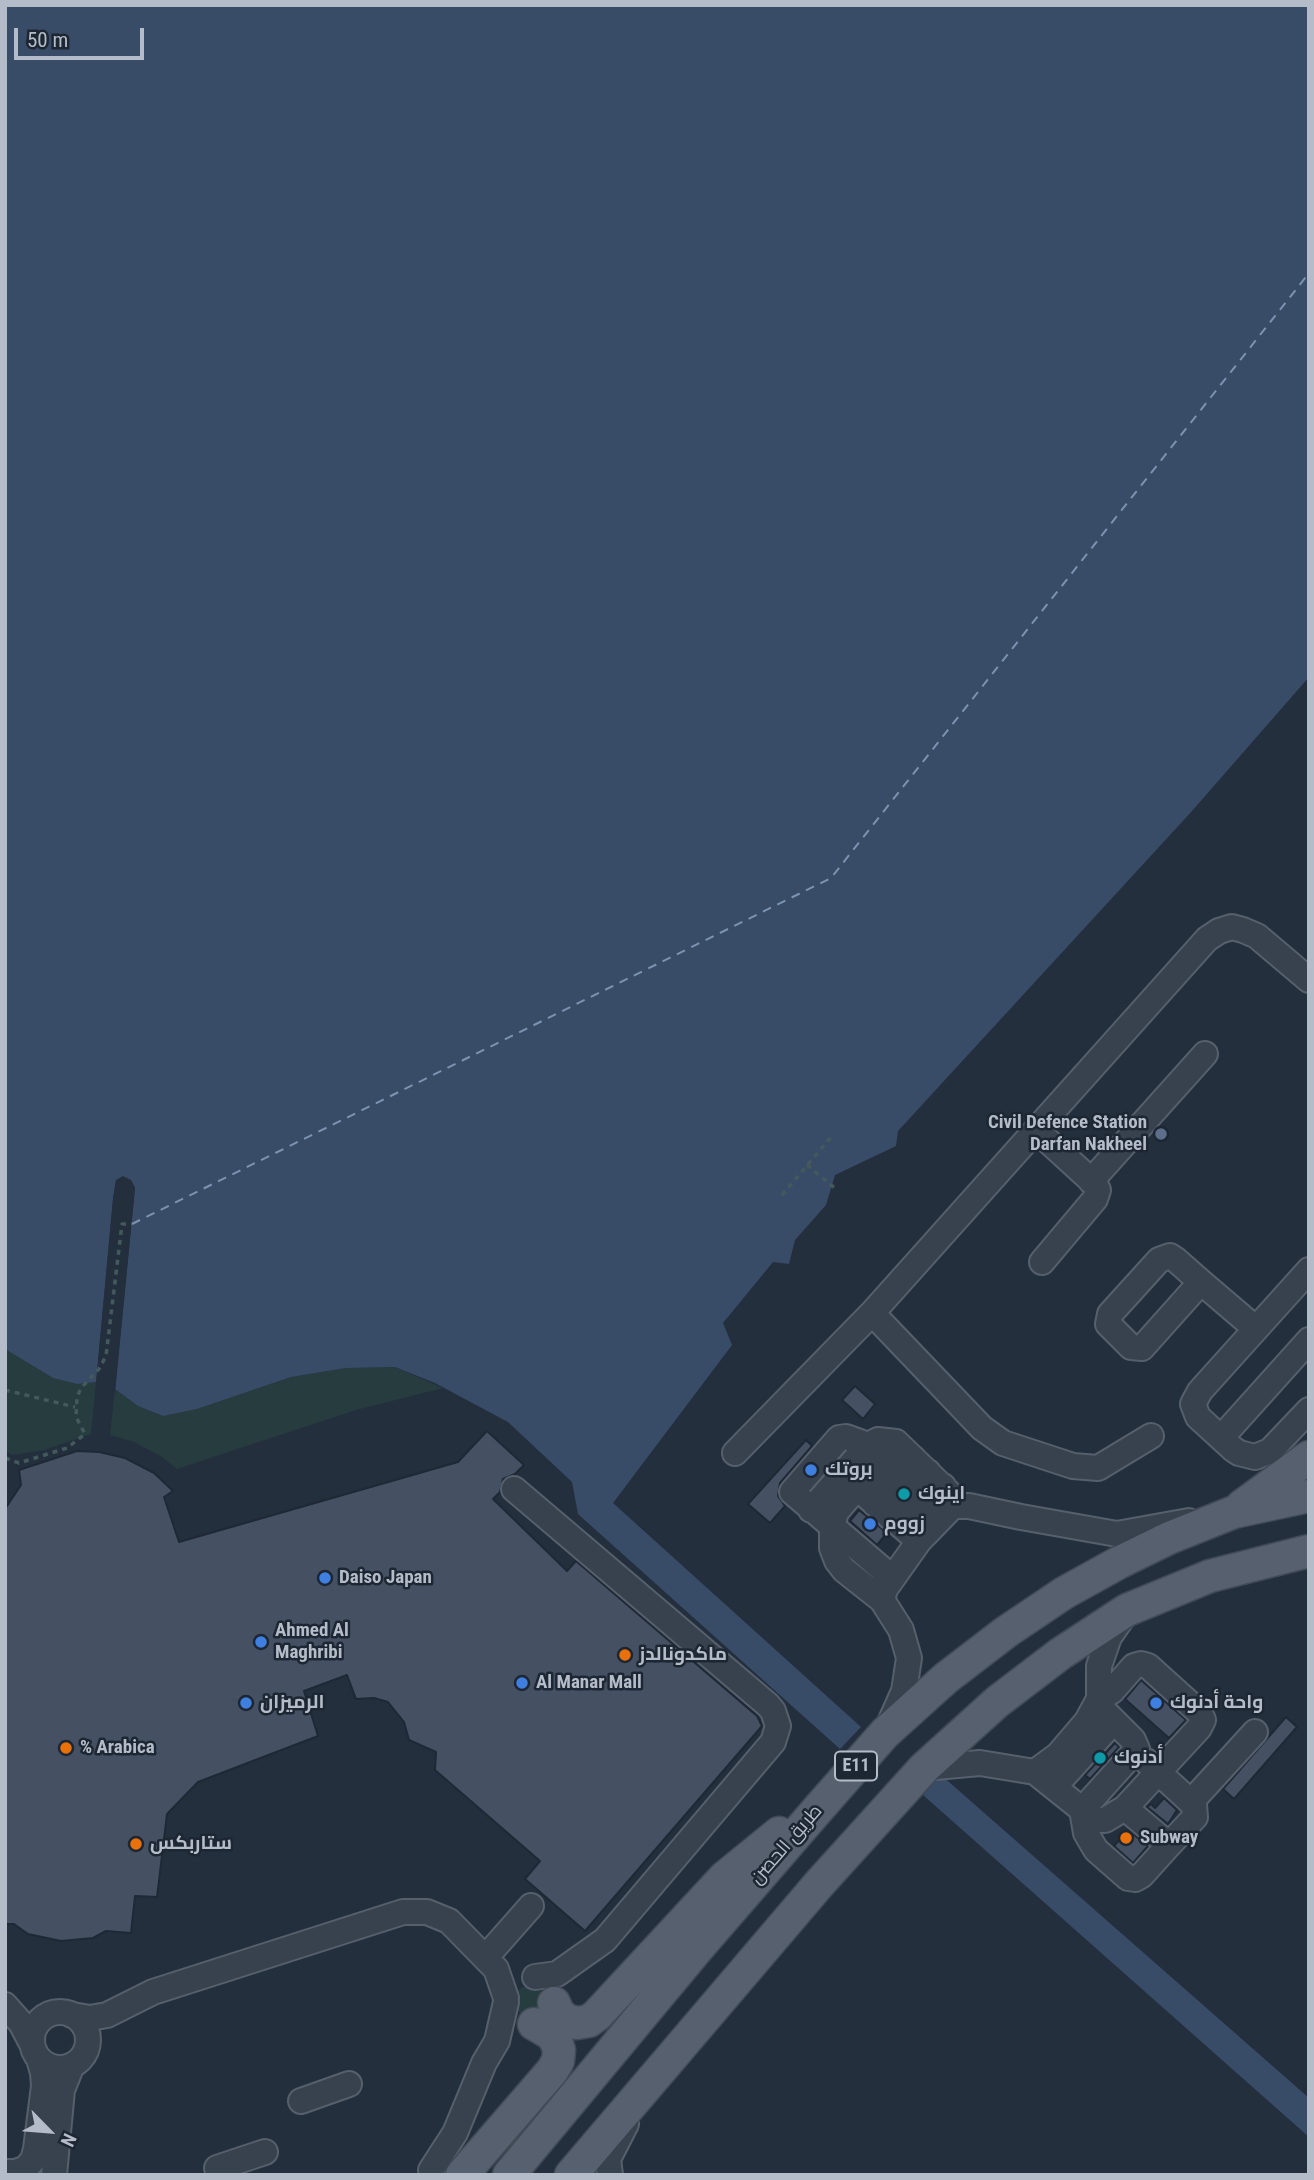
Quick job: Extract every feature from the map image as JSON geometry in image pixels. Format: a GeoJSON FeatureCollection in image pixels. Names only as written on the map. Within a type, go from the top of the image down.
{"type":"FeatureCollection","features":[{"type":"Feature","properties":{"kind":"main road"},"geometry":{"type":"LineString","coordinates":[[1234,1512],[1309,1457]]}},
{"type":"Feature","properties":{"kind":"main road","name":"طريق الحصن"},"geometry":{"type":"LineString","coordinates":[[509,2175],[696,1949],[818,1808],[886,1733],[946,1678],[1006,1632],[1064,1593],[1157,1544],[1234,1512],[1309,1496]]}},
{"type":"Feature","properties":{"kind":"main road","name":"E11"},"geometry":{"type":"LineString","coordinates":[[571,2175],[819,1884],[924,1768],[997,1702],[1060,1654],[1127,1610],[1210,1576],[1309,1551]]}},
{"type":"Feature","properties":{"kind":"main road"},"geometry":{"type":"LineString","coordinates":[[462,2175],[552,2071],[558,2060],[556,2041],[542,2012],[558,2012],[566,2020],[577,2023],[589,2021],[743,1861],[780,1832],[818,1808]]}},
{"type":"Feature","properties":{"kind":"main road"},"geometry":{"type":"LineString","coordinates":[[535,2175],[536,2167],[543,2156],[651,2032],[682,1982],[696,1949]]}},
{"type":"Feature","properties":{"kind":"street"},"geometry":{"type":"LineString","coordinates":[[735,1452],[872,1313],[1207,939],[1232,927],[1256,936],[1309,980]]}},
{"type":"Feature","properties":{"kind":"street"},"geometry":{"type":"LineString","coordinates":[[1091,1181],[1205,1054]]}},
{"type":"Feature","properties":{"kind":"street"},"geometry":{"type":"LineString","coordinates":[[1036,1130],[1098,1190],[1095,1199],[1042,1262]]}},
{"type":"Feature","properties":{"kind":"street"},"geometry":{"type":"LineString","coordinates":[[1309,1270],[1200,1391],[1193,1404],[1198,1417],[1221,1438],[1239,1453],[1255,1457],[1276,1446],[1309,1410]]}},
{"type":"Feature","properties":{"kind":"street"},"geometry":{"type":"LineString","coordinates":[[1201,1282],[1256,1329]]}},
{"type":"Feature","properties":{"kind":"street"},"geometry":{"type":"LineString","coordinates":[[872,1313],[982,1428],[1003,1443],[1086,1469],[1110,1463],[1151,1436]]}},
{"type":"Feature","properties":{"kind":"street"},"geometry":{"type":"LineString","coordinates":[[1221,1438],[1309,1340]]}},
{"type":"Feature","properties":{"kind":"street"},"geometry":{"type":"LineString","coordinates":[[886,1733],[904,1691],[909,1658],[889,1584],[882,1569],[792,1492],[833,1443],[846,1437],[862,1442],[878,1440],[969,1506],[1117,1534],[1234,1512]]}},
{"type":"Feature","properties":{"kind":"street"},"geometry":{"type":"LineString","coordinates":[[896,1518],[927,1473]]}},
{"type":"Feature","properties":{"kind":"street"},"geometry":{"type":"LineString","coordinates":[[896,1518],[927,1473]]}},
{"type":"Feature","properties":{"kind":"street"},"geometry":{"type":"LineString","coordinates":[[896,1518],[927,1473]]}},
{"type":"Feature","properties":{"kind":"street"},"geometry":{"type":"LineString","coordinates":[[431,2170],[455,2133],[484,2063],[497,2041],[510,1987],[515,1982],[532,1977],[556,1974],[574,1959],[596,1948],[612,1933],[773,1742],[778,1726],[768,1705],[514,1489]]}},
{"type":"Feature","properties":{"kind":"street"},"geometry":{"type":"LineString","coordinates":[[832,1527],[836,1512],[896,1518],[935,1531],[932,1540],[911,1565],[889,1584]]}},
{"type":"Feature","properties":{"kind":"street"},"geometry":{"type":"LineString","coordinates":[[1069,1799],[1096,1850],[1128,1878],[1135,1879],[1142,1875],[1195,1817],[1196,1811],[1191,1802],[1142,1758],[1126,1735],[1102,1710],[1099,1699],[1099,1666],[1109,1637],[1127,1610]]}},
{"type":"Feature","properties":{"kind":"street"},"geometry":{"type":"LineString","coordinates":[[924,1768],[980,1763],[1035,1772],[1095,1820],[1105,1820],[1125,1808],[1199,1728],[1203,1720],[1200,1713],[1148,1666],[1134,1666],[1112,1691],[1099,1699],[1087,1721],[1058,1755],[1035,1772]]}},
{"type":"Feature","properties":{"kind":"street"},"geometry":{"type":"LineString","coordinates":[[1191,1802],[1255,1732]]}},
{"type":"Feature","properties":{"kind":"street"},"geometry":{"type":"LineString","coordinates":[[1069,1799],[1126,1735]]}},
{"type":"Feature","properties":{"kind":"street"},"geometry":{"type":"LineString","coordinates":[[1069,1799],[1126,1735]]}},
{"type":"Feature","properties":{"kind":"street"},"geometry":{"type":"LineString","coordinates":[[1125,1808],[1169,1846]]}},
{"type":"Feature","properties":{"kind":"street"},"geometry":{"type":"LineString","coordinates":[[491,1963],[531,1906]]}},
{"type":"Feature","properties":{"kind":"street"},"geometry":{"type":"LineString","coordinates":[[5,2003],[46,2015],[64,2012],[90,2018],[107,2015],[153,1993],[403,1912],[427,1912],[449,1921],[491,1963],[513,2017],[542,2012]]}},
{"type":"Feature","properties":{"kind":"street"},"geometry":{"type":"LineString","coordinates":[[491,1963],[532,1977],[550,1988],[542,2012]]}},
{"type":"Feature","properties":{"kind":"street"},"geometry":{"type":"LineString","coordinates":[[497,2041],[542,2012],[565,1967]]}},
{"type":"Feature","properties":{"kind":"street"},"geometry":{"type":"LineString","coordinates":[[5,2003],[21,2022],[35,2051],[43,2073],[44,2086],[33,2160],[25,2169],[5,2172]]}},
{"type":"Feature","properties":{"kind":"street"},"geometry":{"type":"LineString","coordinates":[[46,2015],[34,2027],[35,2051],[54,2067],[72,2065],[79,2060],[107,2015]]}},
{"type":"Feature","properties":{"kind":"street"},"geometry":{"type":"LineString","coordinates":[[72,2015],[85,2027],[87,2045]]}},
{"type":"Feature","properties":{"kind":"street"},"geometry":{"type":"LineString","coordinates":[[54,2175],[62,2090],[72,2065]]}},
{"type":"Feature","properties":{"kind":"street"},"geometry":{"type":"LineString","coordinates":[[301,2101],[349,2084]]}},
{"type":"Feature","properties":{"kind":"street"},"geometry":{"type":"LineString","coordinates":[[610,2175],[608,2159],[643,2092]]}},
{"type":"Feature","properties":{"kind":"street"},"geometry":{"type":"LineString","coordinates":[[216,2168],[265,2152]]}},
{"type":"Feature","properties":{"kind":"path"},"geometry":{"type":"LineString","coordinates":[[782,1195],[832,1136]]}},
{"type":"Feature","properties":{"kind":"path"},"geometry":{"type":"LineString","coordinates":[[807,1166],[837,1189]]}},
{"type":"Feature","properties":{"kind":"path"},"geometry":{"type":"LineString","coordinates":[[5,1458],[19,1463],[67,1448],[85,1434],[76,1417],[76,1407],[81,1388],[99,1369],[106,1356],[122,1224],[132,1224]]}},
{"type":"Feature","properties":{"kind":"path"},"geometry":{"type":"LineString","coordinates":[[5,1390],[76,1407]]}},
{"type":"Feature","properties":{"kind":"green space"},"geometry":{"type":"Polygon","coordinates":[[[5,1349],[53,1378],[77,1384],[96,1382],[91,1434],[44,1450],[12,1455],[5,1450],[5,1349]]]}},
{"type":"Feature","properties":{"kind":"green space"},"geometry":{"type":"Polygon","coordinates":[[[395,1367],[443,1388],[356,1410],[177,1469],[162,1457],[134,1442],[110,1435],[115,1389],[138,1406],[163,1416],[197,1409],[291,1377],[346,1368],[395,1367]]]}},
{"type":"Feature","properties":{"kind":"green space"},"geometry":{"type":"Polygon","coordinates":[[[529,1986],[540,1990],[544,2001],[540,2012],[529,2016],[518,2012],[514,2001],[518,1990],[529,1986]]]}},
{"type":"Feature","properties":{"kind":"water"},"geometry":{"type":"Polygon","coordinates":[[[5,5],[1309,5],[1309,677],[1192,811],[898,1131],[896,1146],[835,1175],[826,1205],[795,1240],[789,1264],[773,1262],[723,1323],[732,1345],[613,1503],[861,1727],[840,1749],[578,1514],[572,1482],[508,1422],[435,1383],[395,1367],[346,1368],[291,1377],[197,1409],[163,1416],[138,1406],[115,1389],[135,1188],[131,1180],[116,1180],[96,1382],[77,1384],[53,1378],[5,1349],[5,5]]]}},
{"type":"Feature","properties":{"kind":"water"},"geometry":{"type":"Polygon","coordinates":[[[941,1775],[1309,2098],[1309,2137],[923,1795],[941,1775]]]}},
{"type":"Feature","properties":{"kind":"pier"},"geometry":{"type":"Polygon","coordinates":[[[123,1176],[131,1180],[135,1188],[115,1393],[112,1389],[132,1188],[123,1180],[119,1182],[116,1199],[100,1382],[96,1385],[113,1199],[116,1180],[123,1176]]]}},
{"type":"Feature","properties":{"kind":"building"},"geometry":{"type":"Polygon","coordinates":[[[855,1386],[875,1404],[863,1419],[842,1400],[855,1386]]]}},
{"type":"Feature","properties":{"kind":"building","name":"Al Manar Mall"},"geometry":{"type":"Polygon","coordinates":[[[487,1431],[524,1465],[515,1474],[503,1479],[500,1492],[493,1499],[567,1571],[576,1561],[757,1716],[762,1726],[585,1931],[525,1879],[540,1861],[435,1770],[436,1752],[409,1740],[404,1722],[388,1702],[374,1698],[356,1699],[347,1675],[304,1691],[318,1736],[198,1782],[167,1814],[157,1897],[135,1896],[131,1933],[106,1931],[93,1938],[61,1941],[28,1934],[14,1924],[5,1924],[5,1509],[21,1485],[19,1470],[77,1451],[99,1452],[125,1458],[154,1473],[173,1491],[164,1497],[179,1542],[458,1462],[487,1431]]]}},
{"type":"Feature","properties":{"kind":"building"},"geometry":{"type":"Polygon","coordinates":[[[806,1440],[812,1446],[780,1483],[778,1496],[785,1506],[770,1523],[748,1504],[806,1440]]]}},
{"type":"Feature","properties":{"kind":"building","name":"زووم"},"geometry":{"type":"Polygon","coordinates":[[[859,1510],[887,1533],[877,1545],[850,1521],[859,1510]]]}},
{"type":"Feature","properties":{"kind":"building","name":"واحة أدنوك"},"geometry":{"type":"Polygon","coordinates":[[[1141,1680],[1186,1720],[1169,1738],[1125,1699],[1141,1680]]]}},
{"type":"Feature","properties":{"kind":"building"},"geometry":{"type":"Polygon","coordinates":[[[1286,1717],[1297,1727],[1234,1799],[1223,1789],[1286,1717]]]}},
{"type":"Feature","properties":{"kind":"building"},"geometry":{"type":"Polygon","coordinates":[[[1115,1743],[1119,1747],[1090,1779],[1085,1775],[1115,1743]]]}},
{"type":"Feature","properties":{"kind":"building"},"geometry":{"type":"Polygon","coordinates":[[[1164,1798],[1177,1810],[1168,1824],[1147,1807],[1151,1804],[1155,1808],[1164,1798]]]}},
{"type":"Feature","properties":{"kind":"building"},"geometry":{"type":"Polygon","coordinates":[[[1128,1830],[1148,1846],[1133,1863],[1114,1846],[1128,1830]]]}},
{"type":"Feature","properties":{"kind":"ferry route"},"geometry":{"type":"LineString","coordinates":[[132,1224],[831,878],[1309,273]]}},
{"type":"Feature","properties":{"kind":"place","name":"Civil Defence Station Darfan Nakheel"},"geometry":{"type":"Point","coordinates":[1161,1134]}},
{"type":"Feature","properties":{"kind":"place","name":"بروتك"},"geometry":{"type":"Point","coordinates":[811,1470]}},
{"type":"Feature","properties":{"kind":"place","name":"اينوك"},"geometry":{"type":"Point","coordinates":[904,1494]}},
{"type":"Feature","properties":{"kind":"place","name":"زووم"},"geometry":{"type":"Point","coordinates":[870,1524]}},
{"type":"Feature","properties":{"kind":"place","name":"Daiso Japan"},"geometry":{"type":"Point","coordinates":[325,1578]}},
{"type":"Feature","properties":{"kind":"place","name":"Ahmed Al Maghribi"},"geometry":{"type":"Point","coordinates":[261,1642]}},
{"type":"Feature","properties":{"kind":"place","name":"ماكدونالدز"},"geometry":{"type":"Point","coordinates":[625,1655]}},
{"type":"Feature","properties":{"kind":"place","name":"Al Manar Mall"},"geometry":{"type":"Point","coordinates":[522,1683]}},
{"type":"Feature","properties":{"kind":"place","name":"الرميزان"},"geometry":{"type":"Point","coordinates":[246,1703]}},
{"type":"Feature","properties":{"kind":"place","name":"واحة أدنوك"},"geometry":{"type":"Point","coordinates":[1156,1703]}},
{"type":"Feature","properties":{"kind":"place","name":"% Arabica"},"geometry":{"type":"Point","coordinates":[66,1748]}},
{"type":"Feature","properties":{"kind":"place","name":"أدنوك"},"geometry":{"type":"Point","coordinates":[1100,1758]}},
{"type":"Feature","properties":{"kind":"place","name":"Subway"},"geometry":{"type":"Point","coordinates":[1126,1838]}},
{"type":"Feature","properties":{"kind":"place","name":"ستاربكس"},"geometry":{"type":"Point","coordinates":[136,1844]}}]}
